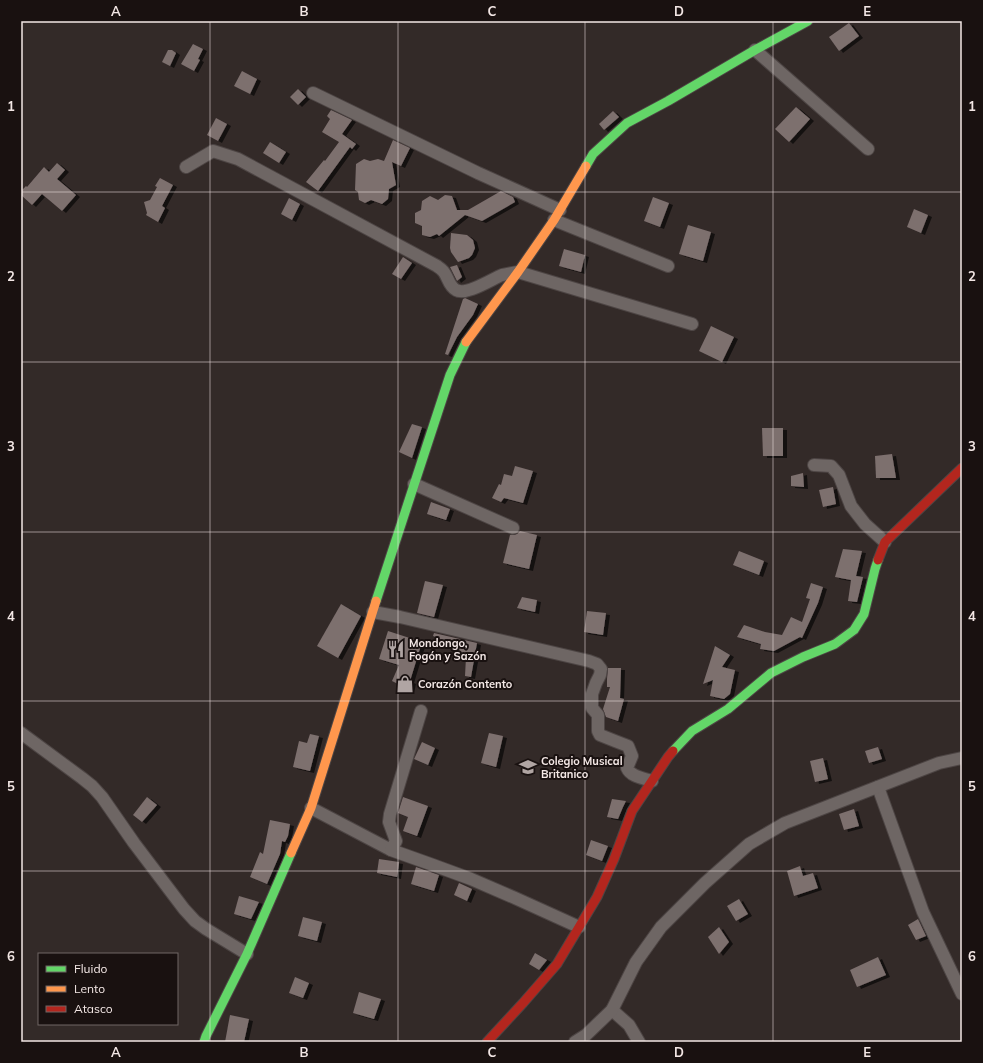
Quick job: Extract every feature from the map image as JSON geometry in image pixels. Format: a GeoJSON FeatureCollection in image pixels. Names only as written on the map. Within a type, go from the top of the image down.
{"type":"FeatureCollection","features":[{"type":"Feature","properties":{"kind":"street"},"geometry":{"type":"LineString","coordinates":[[204,1042],[247,954],[311,808],[450,375],[466,341],[518,272],[557,215],[593,154],[628,123],[668,102],[755,50],[808,21]]}},
{"type":"Feature","properties":{"kind":"street"},"geometry":{"type":"LineString","coordinates":[[755,50],[868,150]]}},
{"type":"Feature","properties":{"kind":"street"},"geometry":{"type":"LineString","coordinates":[[313,93],[478,173],[557,215],[668,266]]}},
{"type":"Feature","properties":{"kind":"street"},"geometry":{"type":"LineString","coordinates":[[186,167],[212,151],[238,159],[437,266],[442,270],[455,290],[461,292],[469,290],[502,275],[518,272],[692,324]]}},
{"type":"Feature","properties":{"kind":"street"},"geometry":{"type":"LineString","coordinates":[[814,465],[831,466],[839,475],[851,506],[865,524],[885,542]]}},
{"type":"Feature","properties":{"kind":"street"},"geometry":{"type":"LineString","coordinates":[[487,1042],[557,964],[597,898],[614,859],[632,811],[668,757],[692,732],[728,709],[771,673],[835,644],[854,630],[864,614],[875,569],[885,542],[962,468]]}},
{"type":"Feature","properties":{"kind":"street"},"geometry":{"type":"LineString","coordinates":[[414,484],[513,528]]}},
{"type":"Feature","properties":{"kind":"street"},"geometry":{"type":"LineString","coordinates":[[373,612],[400,617],[597,664],[601,669],[592,694],[592,708],[598,715],[598,731],[600,735],[628,746],[632,756],[627,768],[629,772],[652,781]]}},
{"type":"Feature","properties":{"kind":"street"},"geometry":{"type":"LineString","coordinates":[[391,850],[396,841],[389,822],[390,814],[421,711]]}},
{"type":"Feature","properties":{"kind":"street"},"geometry":{"type":"LineString","coordinates":[[21,733],[92,786],[102,797],[169,891],[195,921],[247,954]]}},
{"type":"Feature","properties":{"kind":"street"},"geometry":{"type":"LineString","coordinates":[[576,1042],[586,1035],[612,1010],[636,962],[661,927],[705,883],[749,844],[785,823],[939,763],[962,758]]}},
{"type":"Feature","properties":{"kind":"street"},"geometry":{"type":"LineString","coordinates":[[878,787],[923,912],[962,994]]}},
{"type":"Feature","properties":{"kind":"street"},"geometry":{"type":"LineString","coordinates":[[311,808],[391,850],[471,879],[579,927]]}},
{"type":"Feature","properties":{"kind":"street"},"geometry":{"type":"LineString","coordinates":[[612,1010],[629,1025],[639,1042]]}},
{"type":"Feature","properties":{"kind":"building"},"geometry":{"type":"Polygon","coordinates":[[[849,23],[859,36],[839,51],[829,37],[849,23]]]}},
{"type":"Feature","properties":{"kind":"building"},"geometry":{"type":"Polygon","coordinates":[[[193,44],[203,49],[198,59],[200,60],[194,71],[181,64],[193,44]]]}},
{"type":"Feature","properties":{"kind":"building"},"geometry":{"type":"Polygon","coordinates":[[[168,50],[172,50],[176,53],[170,66],[162,62],[168,50]]]}},
{"type":"Feature","properties":{"kind":"building"},"geometry":{"type":"Polygon","coordinates":[[[242,71],[257,79],[250,94],[234,86],[242,71]]]}},
{"type":"Feature","properties":{"kind":"building"},"geometry":{"type":"Polygon","coordinates":[[[298,89],[306,97],[298,105],[290,97],[298,89]]]}},
{"type":"Feature","properties":{"kind":"building"},"geometry":{"type":"Polygon","coordinates":[[[796,107],[810,119],[789,142],[775,129],[796,107]]]}},
{"type":"Feature","properties":{"kind":"building"},"geometry":{"type":"Polygon","coordinates":[[[331,110],[352,120],[342,134],[356,144],[352,149],[350,147],[318,191],[306,182],[324,160],[325,161],[339,142],[322,132],[330,119],[327,116],[331,110]]]}},
{"type":"Feature","properties":{"kind":"building"},"geometry":{"type":"Polygon","coordinates":[[[613,111],[619,117],[604,130],[599,124],[613,111]]]}},
{"type":"Feature","properties":{"kind":"building"},"geometry":{"type":"Polygon","coordinates":[[[216,118],[227,124],[218,141],[207,135],[216,118]]]}},
{"type":"Feature","properties":{"kind":"building"},"geometry":{"type":"Polygon","coordinates":[[[393,140],[410,148],[401,166],[392,162],[396,185],[389,189],[388,199],[382,204],[371,200],[365,203],[359,200],[358,192],[355,190],[356,164],[364,159],[370,161],[378,159],[384,161],[393,140]]]}},
{"type":"Feature","properties":{"kind":"building"},"geometry":{"type":"Polygon","coordinates":[[[270,142],[286,152],[279,163],[263,153],[270,142]]]}},
{"type":"Feature","properties":{"kind":"building"},"geometry":{"type":"Polygon","coordinates":[[[57,163],[65,170],[57,179],[76,195],[62,211],[42,194],[32,205],[21,195],[21,191],[26,186],[27,187],[44,167],[49,172],[57,163]]]}},
{"type":"Feature","properties":{"kind":"building"},"geometry":{"type":"Polygon","coordinates":[[[160,178],[173,185],[162,206],[165,208],[158,222],[146,215],[147,213],[144,202],[150,200],[157,187],[155,186],[160,178]]]}},
{"type":"Feature","properties":{"kind":"building"},"geometry":{"type":"Polygon","coordinates":[[[501,191],[513,197],[515,202],[482,221],[465,215],[439,236],[437,234],[430,237],[422,235],[422,226],[415,223],[415,213],[421,210],[422,201],[430,196],[438,200],[445,195],[452,196],[457,210],[468,210],[501,191]]]}},
{"type":"Feature","properties":{"kind":"building"},"geometry":{"type":"Polygon","coordinates":[[[653,197],[669,203],[660,227],[644,221],[653,197]]]}},
{"type":"Feature","properties":{"kind":"building"},"geometry":{"type":"Polygon","coordinates":[[[289,198],[300,204],[292,220],[281,214],[289,198]]]}},
{"type":"Feature","properties":{"kind":"building"},"geometry":{"type":"Polygon","coordinates":[[[914,209],[928,215],[921,233],[907,227],[914,209]]]}},
{"type":"Feature","properties":{"kind":"building"},"geometry":{"type":"Polygon","coordinates":[[[688,225],[711,232],[703,261],[679,254],[688,225]]]}},
{"type":"Feature","properties":{"kind":"building"},"geometry":{"type":"Polygon","coordinates":[[[451,233],[467,235],[473,240],[475,248],[469,258],[458,262],[450,248],[451,233]]]}},
{"type":"Feature","properties":{"kind":"building"},"geometry":{"type":"Polygon","coordinates":[[[564,249],[585,255],[581,272],[559,266],[564,249]]]}},
{"type":"Feature","properties":{"kind":"building"},"geometry":{"type":"Polygon","coordinates":[[[403,257],[412,263],[401,279],[392,274],[403,257]]]}},
{"type":"Feature","properties":{"kind":"building"},"geometry":{"type":"Polygon","coordinates":[[[457,265],[462,277],[457,281],[450,267],[457,265]]]}},
{"type":"Feature","properties":{"kind":"building"},"geometry":{"type":"Polygon","coordinates":[[[465,298],[478,304],[473,315],[457,337],[448,355],[445,354],[463,299],[465,298]]]}},
{"type":"Feature","properties":{"kind":"building"},"geometry":{"type":"Polygon","coordinates":[[[711,326],[734,337],[722,362],[699,351],[711,326]]]}},
{"type":"Feature","properties":{"kind":"building"},"geometry":{"type":"Polygon","coordinates":[[[412,424],[422,427],[412,458],[399,452],[412,424]]]}},
{"type":"Feature","properties":{"kind":"building"},"geometry":{"type":"Polygon","coordinates":[[[762,428],[783,428],[783,456],[763,456],[762,428]]]}},
{"type":"Feature","properties":{"kind":"building"},"geometry":{"type":"Polygon","coordinates":[[[892,454],[896,478],[876,478],[875,456],[892,454]]]}},
{"type":"Feature","properties":{"kind":"building"},"geometry":{"type":"Polygon","coordinates":[[[515,466],[533,471],[523,503],[504,498],[501,502],[492,498],[499,484],[501,485],[504,474],[512,476],[515,466]]]}},
{"type":"Feature","properties":{"kind":"building"},"geometry":{"type":"Polygon","coordinates":[[[803,473],[804,487],[791,486],[791,476],[803,473]]]}},
{"type":"Feature","properties":{"kind":"building"},"geometry":{"type":"Polygon","coordinates":[[[833,487],[836,504],[823,507],[819,490],[833,487]]]}},
{"type":"Feature","properties":{"kind":"building"},"geometry":{"type":"Polygon","coordinates":[[[431,502],[450,509],[446,520],[427,514],[431,502]]]}},
{"type":"Feature","properties":{"kind":"building"},"geometry":{"type":"Polygon","coordinates":[[[520,531],[537,535],[529,569],[503,563],[510,535],[517,534],[520,531]]]}},
{"type":"Feature","properties":{"kind":"building"},"geometry":{"type":"Polygon","coordinates":[[[843,549],[862,551],[856,576],[863,577],[857,602],[848,601],[851,580],[835,577],[843,549]]]}},
{"type":"Feature","properties":{"kind":"building"},"geometry":{"type":"Polygon","coordinates":[[[739,551],[764,561],[759,575],[733,565],[739,551]]]}},
{"type":"Feature","properties":{"kind":"building"},"geometry":{"type":"Polygon","coordinates":[[[425,581],[443,585],[434,617],[417,613],[425,581]]]}},
{"type":"Feature","properties":{"kind":"building"},"geometry":{"type":"Polygon","coordinates":[[[811,583],[823,587],[818,603],[802,638],[800,637],[774,651],[760,649],[761,644],[737,637],[744,625],[765,632],[782,635],[791,617],[802,622],[810,599],[806,598],[811,583]]]}},
{"type":"Feature","properties":{"kind":"building"},"geometry":{"type":"Polygon","coordinates":[[[522,597],[537,600],[535,612],[517,608],[522,597]]]}},
{"type":"Feature","properties":{"kind":"building"},"geometry":{"type":"Polygon","coordinates":[[[341,604],[361,616],[338,658],[317,646],[341,604]]]}},
{"type":"Feature","properties":{"kind":"building"},"geometry":{"type":"Polygon","coordinates":[[[587,611],[606,613],[603,635],[584,632],[587,611]]]}},
{"type":"Feature","properties":{"kind":"building"},"geometry":{"type":"Polygon","coordinates":[[[388,631],[422,642],[410,681],[412,682],[410,691],[399,687],[400,685],[392,681],[399,665],[379,659],[388,631]]]}},
{"type":"Feature","properties":{"kind":"building"},"geometry":{"type":"Polygon","coordinates":[[[434,633],[477,643],[471,677],[465,676],[466,657],[454,656],[457,646],[433,636],[434,633]]]}},
{"type":"Feature","properties":{"kind":"building"},"geometry":{"type":"Polygon","coordinates":[[[715,646],[730,655],[722,667],[735,670],[730,694],[724,699],[710,696],[713,680],[703,684],[715,646]]]}},
{"type":"Feature","properties":{"kind":"building"},"geometry":{"type":"Polygon","coordinates":[[[608,668],[621,668],[620,698],[624,699],[618,721],[606,717],[603,709],[610,687],[607,687],[608,668]]]}},
{"type":"Feature","properties":{"kind":"building"},"geometry":{"type":"Polygon","coordinates":[[[489,733],[503,736],[496,767],[481,763],[489,733]]]}},
{"type":"Feature","properties":{"kind":"building"},"geometry":{"type":"Polygon","coordinates":[[[310,734],[319,736],[310,771],[293,767],[299,741],[307,743],[310,734]]]}},
{"type":"Feature","properties":{"kind":"building"},"geometry":{"type":"Polygon","coordinates":[[[422,742],[435,748],[428,765],[414,759],[422,742]]]}},
{"type":"Feature","properties":{"kind":"building"},"geometry":{"type":"Polygon","coordinates":[[[878,747],[882,759],[869,763],[865,751],[878,747]]]}},
{"type":"Feature","properties":{"kind":"building"},"geometry":{"type":"Polygon","coordinates":[[[823,758],[828,779],[815,782],[810,761],[823,758]]]}},
{"type":"Feature","properties":{"kind":"building"},"geometry":{"type":"Polygon","coordinates":[[[147,797],[157,805],[142,822],[133,815],[147,797]]]}},
{"type":"Feature","properties":{"kind":"building"},"geometry":{"type":"Polygon","coordinates":[[[403,797],[428,806],[417,836],[403,831],[408,817],[398,813],[403,797]]]}},
{"type":"Feature","properties":{"kind":"building"},"geometry":{"type":"Polygon","coordinates":[[[612,799],[626,801],[618,819],[607,817],[612,799]]]}},
{"type":"Feature","properties":{"kind":"building"},"geometry":{"type":"Polygon","coordinates":[[[854,809],[859,826],[844,830],[839,814],[854,809]]]}},
{"type":"Feature","properties":{"kind":"building"},"geometry":{"type":"Polygon","coordinates":[[[270,820],[290,824],[288,836],[285,842],[282,841],[280,854],[267,884],[250,877],[260,852],[263,854],[270,820]]]}},
{"type":"Feature","properties":{"kind":"building"},"geometry":{"type":"Polygon","coordinates":[[[591,840],[608,846],[602,861],[586,855],[591,840]]]}},
{"type":"Feature","properties":{"kind":"building"},"geometry":{"type":"Polygon","coordinates":[[[379,859],[399,862],[397,877],[377,873],[379,859]]]}},
{"type":"Feature","properties":{"kind":"building"},"geometry":{"type":"Polygon","coordinates":[[[800,866],[803,876],[813,873],[818,888],[794,896],[787,871],[800,866]]]}},
{"type":"Feature","properties":{"kind":"building"},"geometry":{"type":"Polygon","coordinates":[[[416,867],[439,875],[434,891],[411,884],[416,867]]]}},
{"type":"Feature","properties":{"kind":"building"},"geometry":{"type":"Polygon","coordinates":[[[459,883],[472,889],[467,901],[454,895],[459,883]]]}},
{"type":"Feature","properties":{"kind":"building"},"geometry":{"type":"Polygon","coordinates":[[[239,896],[259,902],[251,919],[234,914],[239,896]]]}},
{"type":"Feature","properties":{"kind":"building"},"geometry":{"type":"Polygon","coordinates":[[[739,899],[748,914],[736,921],[727,906],[739,899]]]}},
{"type":"Feature","properties":{"kind":"building"},"geometry":{"type":"Polygon","coordinates":[[[303,917],[322,922],[317,941],[298,936],[303,917]]]}},
{"type":"Feature","properties":{"kind":"building"},"geometry":{"type":"Polygon","coordinates":[[[918,919],[926,936],[916,940],[908,925],[918,919]]]}},
{"type":"Feature","properties":{"kind":"building"},"geometry":{"type":"Polygon","coordinates":[[[719,927],[729,942],[719,954],[708,937],[719,927]]]}},
{"type":"Feature","properties":{"kind":"building"},"geometry":{"type":"Polygon","coordinates":[[[535,953],[547,960],[539,970],[529,964],[535,953]]]}},
{"type":"Feature","properties":{"kind":"building"},"geometry":{"type":"Polygon","coordinates":[[[878,957],[886,975],[857,987],[850,970],[878,957]]]}},
{"type":"Feature","properties":{"kind":"building"},"geometry":{"type":"Polygon","coordinates":[[[295,977],[309,983],[303,998],[289,993],[295,977]]]}},
{"type":"Feature","properties":{"kind":"building"},"geometry":{"type":"Polygon","coordinates":[[[359,992],[381,999],[374,1019],[353,1013],[359,992]]]}},
{"type":"Feature","properties":{"kind":"building"},"geometry":{"type":"Polygon","coordinates":[[[230,1015],[249,1019],[244,1042],[225,1042],[230,1015]]]}},
{"type":"Feature","properties":{"kind":"traffic: fast"},"geometry":{"type":"LineString","coordinates":[[586,166],[593,154],[627,123],[808,21]]}},
{"type":"Feature","properties":{"kind":"traffic: fast"},"geometry":{"type":"LineString","coordinates":[[376,601],[450,375],[466,342]]}},
{"type":"Feature","properties":{"kind":"traffic: fast"},"geometry":{"type":"LineString","coordinates":[[673,751],[692,731],[728,709],[771,673],[803,657],[835,644],[854,630],[864,614],[878,560]]}},
{"type":"Feature","properties":{"kind":"traffic: fast"},"geometry":{"type":"LineString","coordinates":[[204,1042],[247,954],[291,853]]}},
{"type":"Feature","properties":{"kind":"traffic: slow"},"geometry":{"type":"LineString","coordinates":[[466,342],[518,272],[554,220],[586,166]]}},
{"type":"Feature","properties":{"kind":"traffic: slow"},"geometry":{"type":"LineString","coordinates":[[291,853],[311,808],[376,601]]}},
{"type":"Feature","properties":{"kind":"traffic: jam"},"geometry":{"type":"LineString","coordinates":[[878,560],[885,542],[962,468]]}},
{"type":"Feature","properties":{"kind":"traffic: jam"},"geometry":{"type":"LineString","coordinates":[[487,1042],[557,964],[597,897],[614,859],[632,811],[673,751]]}},
{"type":"Feature","properties":{"kind":"place","name":"Mondongo, Fogón y Sazón"},"geometry":{"type":"Point","coordinates":[396,649]}},
{"type":"Feature","properties":{"kind":"place","name":"Corazón Contento"},"geometry":{"type":"Point","coordinates":[405,684]}},
{"type":"Feature","properties":{"kind":"place","name":"Colegio Musical Britanico"},"geometry":{"type":"Point","coordinates":[528,767]}}]}
